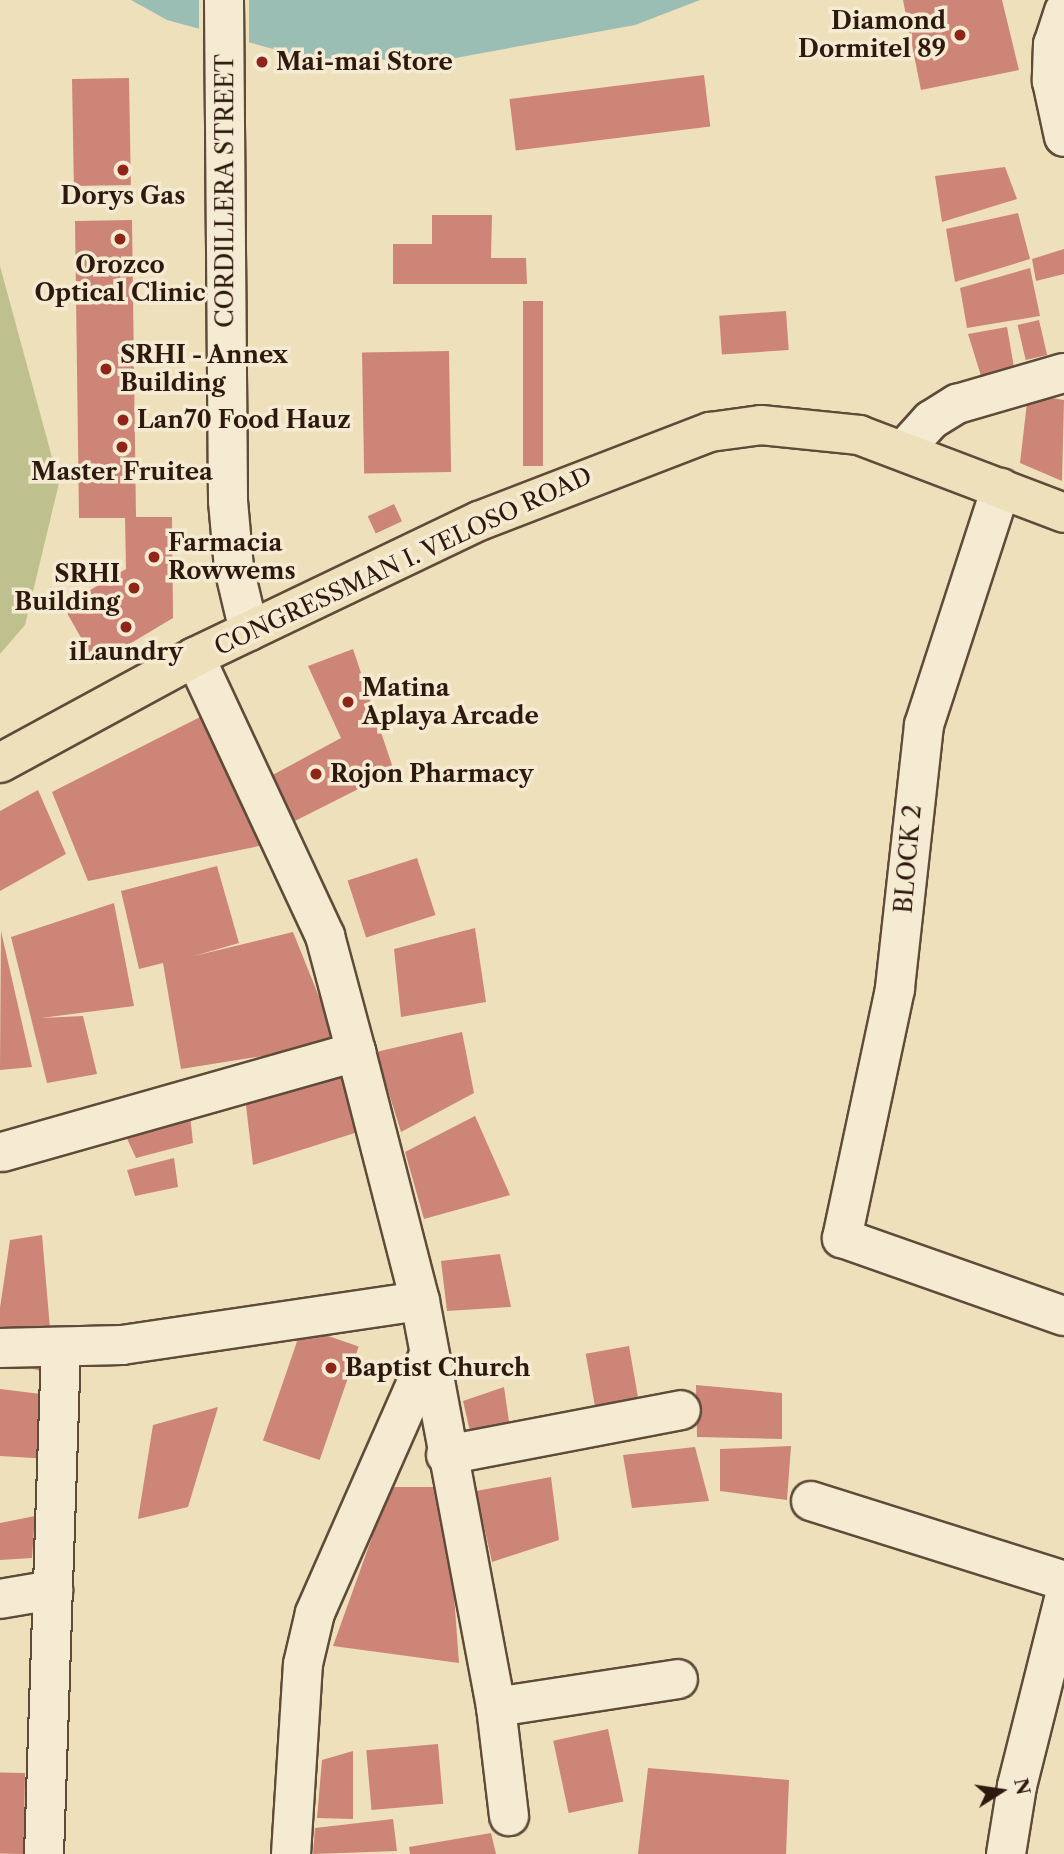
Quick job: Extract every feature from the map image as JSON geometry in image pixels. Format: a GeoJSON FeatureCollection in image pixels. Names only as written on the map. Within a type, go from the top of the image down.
{"type":"FeatureCollection","features":[{"type":"Feature","properties":{"kind":"main road","name":"CONGRESSMAN I. VELOSO ROAD"},"geometry":{"type":"LineString","coordinates":[[0,764],[195,657],[479,521],[709,432],[761,425],[810,427],[859,435],[1064,513]]}},
{"type":"Feature","properties":{"kind":"street","name":"CORDILLERA STREET"},"geometry":{"type":"LineString","coordinates":[[224,0],[228,501],[234,568],[249,631]]}},
{"type":"Feature","properties":{"kind":"street"},"geometry":{"type":"LineString","coordinates":[[1064,12],[1053,44],[1064,137]]}},
{"type":"Feature","properties":{"kind":"street"},"geometry":{"type":"LineString","coordinates":[[903,451],[931,420],[957,404],[1064,373]]}},
{"type":"Feature","properties":{"kind":"street","name":"BLOCK 2"},"geometry":{"type":"LineString","coordinates":[[1001,488],[923,725],[895,989],[842,1238],[1064,1316]]}},
{"type":"Feature","properties":{"kind":"street"},"geometry":{"type":"LineString","coordinates":[[195,657],[325,936],[420,1301],[427,1359],[496,1707],[509,1816]]}},
{"type":"Feature","properties":{"kind":"street"},"geometry":{"type":"LineString","coordinates":[[2,1152],[356,1052]]}},
{"type":"Feature","properties":{"kind":"street"},"geometry":{"type":"LineString","coordinates":[[0,1348],[122,1345],[420,1301]]}},
{"type":"Feature","properties":{"kind":"street"},"geometry":{"type":"LineString","coordinates":[[44,1854],[61,1348]]}},
{"type":"Feature","properties":{"kind":"street"},"geometry":{"type":"LineString","coordinates":[[291,1854],[302,1675],[316,1613],[427,1359]]}},
{"type":"Feature","properties":{"kind":"street"},"geometry":{"type":"LineString","coordinates":[[446,1455],[681,1410]]}},
{"type":"Feature","properties":{"kind":"street"},"geometry":{"type":"LineString","coordinates":[[811,1501],[1064,1581]]}},
{"type":"Feature","properties":{"kind":"street"},"geometry":{"type":"LineString","coordinates":[[0,1600],[53,1590]]}},
{"type":"Feature","properties":{"kind":"street"},"geometry":{"type":"LineString","coordinates":[[1006,1854],[1017,1786],[1055,1680],[1064,1599]]}},
{"type":"Feature","properties":{"kind":"street"},"geometry":{"type":"LineString","coordinates":[[496,1707],[678,1679]]}},
{"type":"Feature","properties":{"kind":"green space"},"geometry":{"type":"Polygon","coordinates":[[[0,266],[59,483],[25,625],[0,654],[0,266]]]}},
{"type":"Feature","properties":{"kind":"water"},"geometry":{"type":"Polygon","coordinates":[[[131,0],[700,0],[635,25],[439,61],[306,58],[167,20],[131,0]]]}},
{"type":"Feature","properties":{"kind":"pier"},"geometry":{"type":"Polygon","coordinates":[[[199,0],[249,0],[249,46],[199,33],[199,0]]]}},
{"type":"Feature","properties":{"kind":"building","name":"Diamond Dormitel 89"},"geometry":{"type":"Polygon","coordinates":[[[903,0],[1002,0],[1019,70],[921,90],[903,0]]]}},
{"type":"Feature","properties":{"kind":"building"},"geometry":{"type":"Polygon","coordinates":[[[704,75],[710,127],[516,150],[509,99],[704,75]]]}},
{"type":"Feature","properties":{"kind":"building"},"geometry":{"type":"Polygon","coordinates":[[[129,78],[131,185],[74,186],[72,79],[129,78]]]}},
{"type":"Feature","properties":{"kind":"building"},"geometry":{"type":"Polygon","coordinates":[[[1005,167],[1017,199],[942,222],[935,176],[1005,167]]]}},
{"type":"Feature","properties":{"kind":"building"},"geometry":{"type":"Polygon","coordinates":[[[1018,213],[1030,259],[955,282],[946,229],[1018,213]]]}},
{"type":"Feature","properties":{"kind":"building"},"geometry":{"type":"Polygon","coordinates":[[[432,215],[492,215],[491,258],[526,258],[527,284],[393,284],[393,244],[432,244],[432,215]]]}},
{"type":"Feature","properties":{"kind":"building","name":"SRHI - Annex Building"},"geometry":{"type":"Polygon","coordinates":[[[132,220],[136,517],[172,517],[173,618],[96,664],[63,606],[126,569],[125,518],[79,518],[75,221],[132,220]]]}},
{"type":"Feature","properties":{"kind":"building"},"geometry":{"type":"Polygon","coordinates":[[[1064,249],[1064,274],[1036,281],[1032,259],[1064,249]]]}},
{"type":"Feature","properties":{"kind":"building"},"geometry":{"type":"Polygon","coordinates":[[[1030,268],[1040,316],[967,328],[960,288],[1030,268]]]}},
{"type":"Feature","properties":{"kind":"building"},"geometry":{"type":"Polygon","coordinates":[[[523,301],[543,301],[543,466],[523,466],[523,301]]]}},
{"type":"Feature","properties":{"kind":"building"},"geometry":{"type":"Polygon","coordinates":[[[786,311],[789,350],[722,355],[719,316],[786,311]]]}},
{"type":"Feature","properties":{"kind":"building"},"geometry":{"type":"Polygon","coordinates":[[[1039,320],[1047,355],[1026,360],[1018,325],[1039,320]]]}},
{"type":"Feature","properties":{"kind":"building"},"geometry":{"type":"Polygon","coordinates":[[[1007,327],[1015,373],[982,379],[968,334],[1007,327]]]}},
{"type":"Feature","properties":{"kind":"building"},"geometry":{"type":"Polygon","coordinates":[[[449,351],[451,472],[364,473],[362,353],[449,351]]]}},
{"type":"Feature","properties":{"kind":"building"},"geometry":{"type":"Polygon","coordinates":[[[1028,394],[1064,400],[1062,481],[1020,463],[1028,394]]]}},
{"type":"Feature","properties":{"kind":"building"},"geometry":{"type":"Polygon","coordinates":[[[394,504],[402,521],[376,533],[368,516],[394,504]]]}},
{"type":"Feature","properties":{"kind":"building","name":"Matina Aplaya Arcade"},"geometry":{"type":"Polygon","coordinates":[[[353,649],[394,771],[291,823],[267,778],[341,738],[308,666],[353,649]]]}},
{"type":"Feature","properties":{"kind":"building"},"geometry":{"type":"Polygon","coordinates":[[[210,712],[264,845],[88,881],[52,792],[210,712]]]}},
{"type":"Feature","properties":{"kind":"building"},"geometry":{"type":"Polygon","coordinates":[[[38,790],[66,854],[0,891],[0,811],[38,790]]]}},
{"type":"Feature","properties":{"kind":"building"},"geometry":{"type":"Polygon","coordinates":[[[417,858],[436,915],[366,938],[348,881],[417,858]]]}},
{"type":"Feature","properties":{"kind":"building"},"geometry":{"type":"Polygon","coordinates":[[[217,866],[239,943],[194,956],[293,932],[338,1044],[181,1069],[163,963],[139,969],[121,891],[217,866]]]}},
{"type":"Feature","properties":{"kind":"building"},"geometry":{"type":"Polygon","coordinates":[[[114,903],[134,1006],[41,1018],[83,1016],[97,1074],[47,1083],[11,937],[114,903]]]}},
{"type":"Feature","properties":{"kind":"building"},"geometry":{"type":"Polygon","coordinates":[[[475,928],[486,1002],[401,1017],[394,949],[475,928]]]}},
{"type":"Feature","properties":{"kind":"building"},"geometry":{"type":"Polygon","coordinates":[[[1,931],[32,1067],[0,1070],[1,931]]]}},
{"type":"Feature","properties":{"kind":"building"},"geometry":{"type":"Polygon","coordinates":[[[462,1032],[474,1093],[401,1132],[376,1052],[462,1032]]]}},
{"type":"Feature","properties":{"kind":"building"},"geometry":{"type":"Polygon","coordinates":[[[348,1070],[358,1132],[253,1165],[245,1097],[348,1070]]]}},
{"type":"Feature","properties":{"kind":"building"},"geometry":{"type":"Polygon","coordinates":[[[190,1115],[193,1143],[136,1158],[124,1132],[190,1115]]]}},
{"type":"Feature","properties":{"kind":"building"},"geometry":{"type":"Polygon","coordinates":[[[475,1116],[510,1195],[424,1219],[405,1152],[475,1116]]]}},
{"type":"Feature","properties":{"kind":"building"},"geometry":{"type":"Polygon","coordinates":[[[174,1158],[178,1187],[135,1196],[127,1170],[174,1158]]]}},
{"type":"Feature","properties":{"kind":"building"},"geometry":{"type":"Polygon","coordinates":[[[42,1235],[54,1375],[0,1359],[0,1308],[10,1240],[42,1235]]]}},
{"type":"Feature","properties":{"kind":"building"},"geometry":{"type":"Polygon","coordinates":[[[500,1254],[511,1307],[447,1311],[441,1261],[500,1254]]]}},
{"type":"Feature","properties":{"kind":"building"},"geometry":{"type":"Polygon","coordinates":[[[302,1327],[359,1347],[320,1460],[263,1440],[302,1327]]]}},
{"type":"Feature","properties":{"kind":"building"},"geometry":{"type":"Polygon","coordinates":[[[629,1346],[644,1429],[600,1436],[586,1354],[629,1346]]]}},
{"type":"Feature","properties":{"kind":"building"},"geometry":{"type":"Polygon","coordinates":[[[696,1385],[782,1393],[782,1439],[697,1437],[696,1385]]]}},
{"type":"Feature","properties":{"kind":"building"},"geometry":{"type":"Polygon","coordinates":[[[504,1387],[514,1456],[476,1457],[463,1401],[504,1387]]]}},
{"type":"Feature","properties":{"kind":"building"},"geometry":{"type":"Polygon","coordinates":[[[0,1389],[49,1395],[50,1459],[0,1456],[0,1389]]]}},
{"type":"Feature","properties":{"kind":"building"},"geometry":{"type":"Polygon","coordinates":[[[218,1407],[188,1507],[138,1519],[153,1425],[218,1407]]]}},
{"type":"Feature","properties":{"kind":"building"},"geometry":{"type":"Polygon","coordinates":[[[791,1446],[787,1500],[720,1491],[720,1449],[791,1446]]]}},
{"type":"Feature","properties":{"kind":"building"},"geometry":{"type":"Polygon","coordinates":[[[695,1447],[709,1501],[632,1508],[623,1455],[695,1447]]]}},
{"type":"Feature","properties":{"kind":"building"},"geometry":{"type":"Polygon","coordinates":[[[551,1477],[559,1540],[492,1562],[476,1491],[551,1477]]]}},
{"type":"Feature","properties":{"kind":"building"},"geometry":{"type":"Polygon","coordinates":[[[390,1487],[446,1487],[459,1663],[333,1646],[390,1487]]]}},
{"type":"Feature","properties":{"kind":"building"},"geometry":{"type":"Polygon","coordinates":[[[35,1516],[32,1558],[0,1560],[0,1523],[35,1516]]]}},
{"type":"Feature","properties":{"kind":"building"},"geometry":{"type":"Polygon","coordinates":[[[608,1729],[623,1801],[569,1813],[553,1741],[608,1729]]]}},
{"type":"Feature","properties":{"kind":"building"},"geometry":{"type":"Polygon","coordinates":[[[438,1744],[443,1804],[372,1810],[366,1750],[438,1744]]]}},
{"type":"Feature","properties":{"kind":"building"},"geometry":{"type":"Polygon","coordinates":[[[353,1751],[353,1819],[317,1818],[322,1760],[353,1751]]]}},
{"type":"Feature","properties":{"kind":"building"},"geometry":{"type":"Polygon","coordinates":[[[648,1768],[789,1780],[786,1854],[638,1854],[648,1768]]]}},
{"type":"Feature","properties":{"kind":"building"},"geometry":{"type":"Polygon","coordinates":[[[0,1773],[25,1773],[24,1854],[0,1854],[0,1773]]]}},
{"type":"Feature","properties":{"kind":"building"},"geometry":{"type":"Polygon","coordinates":[[[393,1819],[397,1851],[313,1854],[315,1828],[393,1819]]]}},
{"type":"Feature","properties":{"kind":"building"},"geometry":{"type":"Polygon","coordinates":[[[491,1833],[496,1854],[410,1854],[409,1847],[491,1833]]]}},
{"type":"Feature","properties":{"kind":"place","name":"Diamond Dormitel 89"},"geometry":{"type":"Point","coordinates":[960,35]}},
{"type":"Feature","properties":{"kind":"place","name":"Mai-mai Store"},"geometry":{"type":"Point","coordinates":[262,62]}},
{"type":"Feature","properties":{"kind":"place","name":"Dorys Gas"},"geometry":{"type":"Point","coordinates":[123,170]}},
{"type":"Feature","properties":{"kind":"place","name":"Orozco Optical Clinic"},"geometry":{"type":"Point","coordinates":[120,239]}},
{"type":"Feature","properties":{"kind":"place","name":"SRHI - Annex Building"},"geometry":{"type":"Point","coordinates":[106,369]}},
{"type":"Feature","properties":{"kind":"place","name":"Lan70 Food Hauz"},"geometry":{"type":"Point","coordinates":[123,420]}},
{"type":"Feature","properties":{"kind":"place","name":"Master Fruitea"},"geometry":{"type":"Point","coordinates":[122,447]}},
{"type":"Feature","properties":{"kind":"place","name":"Farmacia Rowwems"},"geometry":{"type":"Point","coordinates":[154,557]}},
{"type":"Feature","properties":{"kind":"place","name":"SRHI Building"},"geometry":{"type":"Point","coordinates":[134,588]}},
{"type":"Feature","properties":{"kind":"place","name":"iLaundry"},"geometry":{"type":"Point","coordinates":[126,627]}},
{"type":"Feature","properties":{"kind":"place","name":"Matina Aplaya Arcade"},"geometry":{"type":"Point","coordinates":[348,702]}},
{"type":"Feature","properties":{"kind":"place","name":"Rojon Pharmacy"},"geometry":{"type":"Point","coordinates":[316,774]}},
{"type":"Feature","properties":{"kind":"place","name":"Baptist Church"},"geometry":{"type":"Point","coordinates":[331,1368]}}]}
